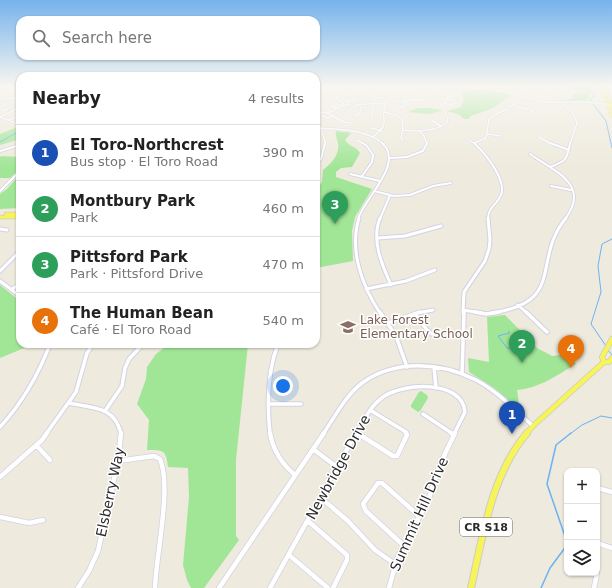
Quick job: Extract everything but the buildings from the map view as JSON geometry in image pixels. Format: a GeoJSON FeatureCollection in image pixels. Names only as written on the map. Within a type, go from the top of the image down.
{"type":"FeatureCollection","features":[{"type":"Feature","properties":{"kind":"main road"},"geometry":{"type":"LineString","coordinates":[[0,215],[16,216]]}},
{"type":"Feature","properties":{"kind":"main road"},"geometry":{"type":"LineString","coordinates":[[609,361],[602,358],[611,340]]}},
{"type":"Feature","properties":{"kind":"main road","name":"CR S18"},"geometry":{"type":"LineString","coordinates":[[471,588],[491,504],[499,482],[512,455],[533,426],[566,396],[609,361]]}},
{"type":"Feature","properties":{"kind":"street"},"geometry":{"type":"LineString","coordinates":[[328,113],[343,121],[351,123]]}},
{"type":"Feature","properties":{"kind":"street"},"geometry":{"type":"LineString","coordinates":[[355,116],[359,113]]}},
{"type":"Feature","properties":{"kind":"street"},"geometry":{"type":"LineString","coordinates":[[368,117],[372,118],[372,113]]}},
{"type":"Feature","properties":{"kind":"street"},"geometry":{"type":"LineString","coordinates":[[372,137],[382,130],[386,123],[384,113]]}},
{"type":"Feature","properties":{"kind":"street"},"geometry":{"type":"LineString","coordinates":[[390,113],[400,118],[403,122],[401,138],[403,141]]}},
{"type":"Feature","properties":{"kind":"street"},"geometry":{"type":"LineString","coordinates":[[474,143],[485,140],[489,119],[498,113]]}},
{"type":"Feature","properties":{"kind":"street"},"geometry":{"type":"LineString","coordinates":[[523,119],[530,113]]}},
{"type":"Feature","properties":{"kind":"street"},"geometry":{"type":"LineString","coordinates":[[550,167],[561,163],[567,158],[577,119],[573,113]]}},
{"type":"Feature","properties":{"kind":"street"},"geometry":{"type":"LineString","coordinates":[[321,115],[328,118],[333,116]]}},
{"type":"Feature","properties":{"kind":"street"},"geometry":{"type":"LineString","coordinates":[[0,117],[16,124]]}},
{"type":"Feature","properties":{"kind":"street"},"geometry":{"type":"LineString","coordinates":[[8,120],[16,117]]}},
{"type":"Feature","properties":{"kind":"street"},"geometry":{"type":"LineString","coordinates":[[403,130],[420,131],[441,126],[447,123],[448,117]]}},
{"type":"Feature","properties":{"kind":"street"},"geometry":{"type":"LineString","coordinates":[[431,120],[441,126]]}},
{"type":"Feature","properties":{"kind":"street"},"geometry":{"type":"LineString","coordinates":[[320,160],[326,146],[320,128],[349,130],[372,137],[385,146],[391,158],[388,170],[359,216],[355,231],[358,258],[366,289],[376,308],[388,323],[400,345],[407,367]]}},
{"type":"Feature","properties":{"kind":"street"},"geometry":{"type":"LineString","coordinates":[[371,128],[382,130]]}},
{"type":"Feature","properties":{"kind":"street"},"geometry":{"type":"LineString","coordinates":[[391,158],[412,156],[424,150],[427,146],[427,142],[420,131]]}},
{"type":"Feature","properties":{"kind":"street"},"geometry":{"type":"LineString","coordinates":[[487,134],[501,136]]}},
{"type":"Feature","properties":{"kind":"street"},"geometry":{"type":"LineString","coordinates":[[538,137],[552,145],[569,150]]}},
{"type":"Feature","properties":{"kind":"street"},"geometry":{"type":"LineString","coordinates":[[462,374],[463,310],[465,289],[484,260],[489,249],[488,212],[500,197],[502,191],[494,165],[487,154],[468,139]]}},
{"type":"Feature","properties":{"kind":"street"},"geometry":{"type":"LineString","coordinates":[[357,140],[367,146],[373,155],[372,162],[362,176]]}},
{"type":"Feature","properties":{"kind":"street"},"geometry":{"type":"LineString","coordinates":[[0,151],[16,146]]}},
{"type":"Feature","properties":{"kind":"street"},"geometry":{"type":"LineString","coordinates":[[463,310],[476,313],[494,314],[518,305],[537,295],[542,285],[555,231],[572,208],[573,202],[566,179],[530,154]]}},
{"type":"Feature","properties":{"kind":"street"},"geometry":{"type":"LineString","coordinates":[[350,174],[380,181]]}},
{"type":"Feature","properties":{"kind":"street"},"geometry":{"type":"LineString","coordinates":[[0,191],[16,175]]}},
{"type":"Feature","properties":{"kind":"street"},"geometry":{"type":"LineString","coordinates":[[374,191],[390,195],[410,195],[433,186],[451,183]]}},
{"type":"Feature","properties":{"kind":"street"},"geometry":{"type":"LineString","coordinates":[[551,186],[570,190]]}},
{"type":"Feature","properties":{"kind":"street"},"geometry":{"type":"LineString","coordinates":[[390,195],[378,225],[378,238],[382,263],[391,285]]}},
{"type":"Feature","properties":{"kind":"street"},"geometry":{"type":"LineString","coordinates":[[378,238],[405,236],[441,226]]}},
{"type":"Feature","properties":{"kind":"street"},"geometry":{"type":"LineString","coordinates":[[0,229],[6,230]]}},
{"type":"Feature","properties":{"kind":"street"},"geometry":{"type":"LineString","coordinates":[[0,271],[16,255]]}},
{"type":"Feature","properties":{"kind":"street"},"geometry":{"type":"LineString","coordinates":[[366,289],[406,281],[428,271],[435,270]]}},
{"type":"Feature","properties":{"kind":"street"},"geometry":{"type":"LineString","coordinates":[[0,282],[16,292]]}},
{"type":"Feature","properties":{"kind":"street"},"geometry":{"type":"LineString","coordinates":[[12,289],[16,286]]}},
{"type":"Feature","properties":{"kind":"street"},"geometry":{"type":"LineString","coordinates":[[518,305],[547,332]]}},
{"type":"Feature","properties":{"kind":"street"},"geometry":{"type":"LineString","coordinates":[[388,323],[433,310]]}},
{"type":"Feature","properties":{"kind":"street"},"geometry":{"type":"LineString","coordinates":[[415,314],[426,330],[432,334]]}},
{"type":"Feature","properties":{"kind":"street"},"geometry":{"type":"LineString","coordinates":[[0,427],[17,409],[32,387],[48,348]]}},
{"type":"Feature","properties":{"kind":"street"},"geometry":{"type":"LineString","coordinates":[[0,477],[47,434],[69,403],[76,392],[86,353],[90,348]]}},
{"type":"Feature","properties":{"kind":"street"},"geometry":{"type":"LineString","coordinates":[[69,403],[105,411],[122,386],[125,368],[129,359],[139,348]]}},
{"type":"Feature","properties":{"kind":"street"},"geometry":{"type":"LineString","coordinates":[[277,348],[273,361],[269,404],[269,427],[273,446],[285,467],[295,475]]}},
{"type":"Feature","properties":{"kind":"street"},"geometry":{"type":"LineString","coordinates":[[219,588],[346,400],[360,384],[380,372],[407,367],[434,367],[462,374],[484,385],[533,426]]}},
{"type":"Feature","properties":{"kind":"street"},"geometry":{"type":"LineString","coordinates":[[434,367],[436,388]]}},
{"type":"Feature","properties":{"kind":"street","name":"Newbridge Drive"},"geometry":{"type":"LineString","coordinates":[[270,588],[370,410],[383,397],[398,389],[415,387],[436,388]]}},
{"type":"Feature","properties":{"kind":"street","name":"Summit Hill Drive"},"geometry":{"type":"LineString","coordinates":[[389,588],[395,564],[429,498],[440,464],[464,415],[464,404],[454,394],[436,388]]}},
{"type":"Feature","properties":{"kind":"street"},"geometry":{"type":"LineString","coordinates":[[269,404],[302,404]]}},
{"type":"Feature","properties":{"kind":"street"},"geometry":{"type":"LineString","coordinates":[[357,433],[393,456],[397,456],[407,435],[406,432],[370,410]]}},
{"type":"Feature","properties":{"kind":"street","name":"Elsberry Way"},"geometry":{"type":"LineString","coordinates":[[78,588],[91,567],[98,551],[118,461],[121,433],[114,417],[105,411]]}},
{"type":"Feature","properties":{"kind":"street"},"geometry":{"type":"LineString","coordinates":[[423,414],[454,435]]}},
{"type":"Feature","properties":{"kind":"street"},"geometry":{"type":"LineString","coordinates":[[36,445],[50,460]]}},
{"type":"Feature","properties":{"kind":"street"},"geometry":{"type":"LineString","coordinates":[[313,448],[338,467]]}},
{"type":"Feature","properties":{"kind":"street"},"geometry":{"type":"LineString","coordinates":[[118,461],[154,456],[158,457],[162,461],[164,476],[163,512],[155,572],[155,588]]}},
{"type":"Feature","properties":{"kind":"street"},"geometry":{"type":"LineString","coordinates":[[403,546],[366,511],[364,504],[378,483],[382,483],[419,516]]}},
{"type":"Feature","properties":{"kind":"street"},"geometry":{"type":"LineString","coordinates":[[600,489],[612,492]]}},
{"type":"Feature","properties":{"kind":"street"},"geometry":{"type":"LineString","coordinates":[[321,498],[348,521],[375,550],[395,564]]}},
{"type":"Feature","properties":{"kind":"street"},"geometry":{"type":"LineString","coordinates":[[0,517],[24,523],[42,520]]}},
{"type":"Feature","properties":{"kind":"street"},"geometry":{"type":"LineString","coordinates":[[308,521],[347,555],[347,560],[333,588]]}},
{"type":"Feature","properties":{"kind":"street"},"geometry":{"type":"LineString","coordinates":[[600,544],[612,548]]}},
{"type":"Feature","properties":{"kind":"street"},"geometry":{"type":"LineString","coordinates":[[289,555],[328,588]]}},
{"type":"Feature","properties":{"kind":"street"},"geometry":{"type":"LineString","coordinates":[[594,588],[596,576]]}},
{"type":"Feature","properties":{"kind":"green space"},"geometry":{"type":"Polygon","coordinates":[[[455,113],[478,113],[471,116],[469,119],[464,119],[460,115],[455,113]]]}},
{"type":"Feature","properties":{"kind":"green space"},"geometry":{"type":"Polygon","coordinates":[[[16,128],[16,140],[0,145],[0,134],[16,128]]]}},
{"type":"Feature","properties":{"kind":"green space"},"geometry":{"type":"Polygon","coordinates":[[[336,131],[351,133],[345,140],[360,153],[352,167],[341,168],[336,172],[336,177],[372,189],[355,217],[352,231],[353,261],[320,267],[320,184],[322,182],[323,170],[332,162],[338,151],[336,131]]]}},
{"type":"Feature","properties":{"kind":"green space"},"geometry":{"type":"Polygon","coordinates":[[[0,157],[16,157],[16,173],[10,178],[0,178],[0,157]]]}},
{"type":"Feature","properties":{"kind":"green space"},"geometry":{"type":"Polygon","coordinates":[[[16,179],[16,208],[0,209],[0,194],[7,189],[16,179]]]}},
{"type":"Feature","properties":{"kind":"green space"},"geometry":{"type":"Polygon","coordinates":[[[0,285],[16,298],[16,348],[24,348],[0,358],[0,285]]]}},
{"type":"Feature","properties":{"kind":"green space"},"geometry":{"type":"Polygon","coordinates":[[[505,315],[537,348],[552,356],[567,354],[576,364],[541,384],[517,390],[520,410],[494,388],[469,372],[468,358],[489,362],[487,317],[505,315]]]}},
{"type":"Feature","properties":{"kind":"green space"},"geometry":{"type":"Polygon","coordinates":[[[164,348],[248,348],[236,460],[236,536],[239,540],[204,588],[191,588],[183,565],[189,497],[188,468],[168,467],[165,454],[163,452],[157,450],[147,450],[149,420],[137,404],[146,379],[147,367],[156,354],[164,348]]]}},
{"type":"Feature","properties":{"kind":"green space"},"geometry":{"type":"Polygon","coordinates":[[[421,391],[427,395],[428,398],[418,412],[411,407],[411,405],[421,391]]]}},
{"type":"Feature","properties":{"kind":"waterway"},"geometry":{"type":"LineString","coordinates":[[600,113],[606,121],[612,148]]}},
{"type":"Feature","properties":{"kind":"waterway"},"geometry":{"type":"LineString","coordinates":[[0,142],[16,134]]}},
{"type":"Feature","properties":{"kind":"waterway"},"geometry":{"type":"LineString","coordinates":[[606,346],[591,324],[601,292],[598,266],[602,244],[612,239]]}},
{"type":"Feature","properties":{"kind":"waterway"},"geometry":{"type":"LineString","coordinates":[[509,331],[509,333],[498,336],[507,348],[511,349]]}},
{"type":"Feature","properties":{"kind":"waterway"},"geometry":{"type":"LineString","coordinates":[[608,350],[612,355]]}},
{"type":"Feature","properties":{"kind":"waterway"},"geometry":{"type":"LineString","coordinates":[[570,434],[582,425],[601,416],[612,418]]}},
{"type":"Feature","properties":{"kind":"waterway"},"geometry":{"type":"LineString","coordinates":[[566,540],[547,484],[556,445],[571,433]]}},
{"type":"Feature","properties":{"kind":"waterway"},"geometry":{"type":"LineString","coordinates":[[541,588],[550,568],[564,549]]}},
{"type":"Feature","properties":{"kind":"place","name":"Pittsford Park"},"geometry":{"type":"Point","coordinates":[335,224]}},
{"type":"Feature","properties":{"kind":"place","name":"Lake Forest Elementary School"},"geometry":{"type":"Point","coordinates":[348,327]}},
{"type":"Feature","properties":{"kind":"place","name":"Montbury Park"},"geometry":{"type":"Point","coordinates":[522,363]}},
{"type":"Feature","properties":{"kind":"place","name":"The Human Bean"},"geometry":{"type":"Point","coordinates":[571,368]}},
{"type":"Feature","properties":{"kind":"place","name":"El Toro-Northcrest"},"geometry":{"type":"Point","coordinates":[512,434]}}]}
